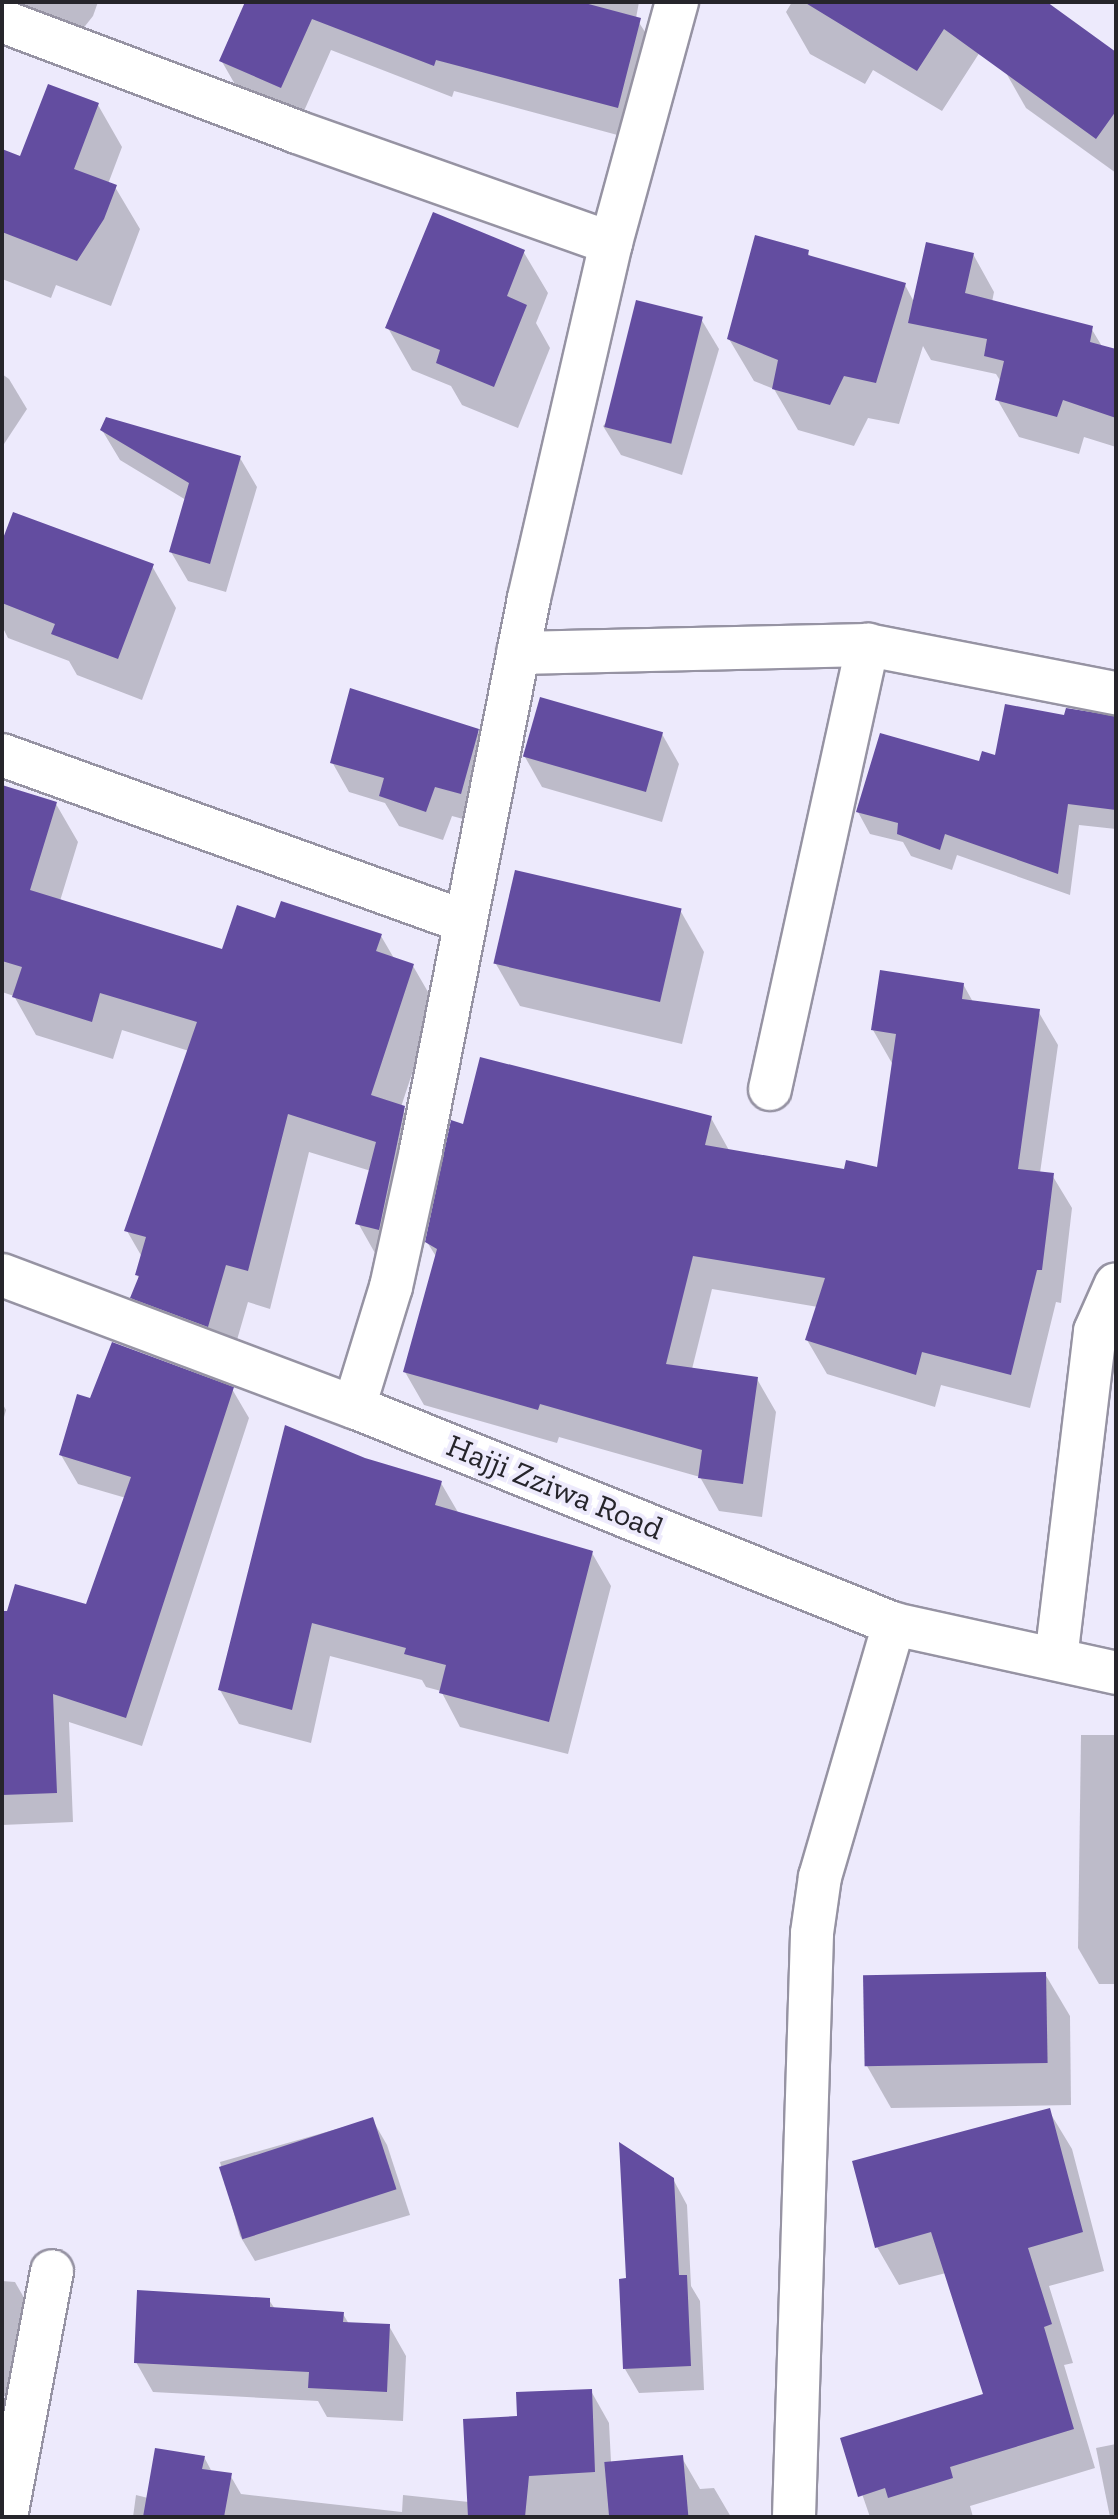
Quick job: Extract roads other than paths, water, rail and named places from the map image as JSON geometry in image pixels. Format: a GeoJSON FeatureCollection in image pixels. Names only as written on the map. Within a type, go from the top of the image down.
{"type":"FeatureCollection","features":[{"type":"Feature","properties":{"kind":"street"},"geometry":{"type":"LineString","coordinates":[[354,1407],[391,1287],[518,653],[611,243],[677,2]]}},
{"type":"Feature","properties":{"kind":"street"},"geometry":{"type":"LineString","coordinates":[[2,21],[297,132],[611,243]]}},
{"type":"Feature","properties":{"kind":"street"},"geometry":{"type":"LineString","coordinates":[[518,653],[868,645],[1116,693]]}},
{"type":"Feature","properties":{"kind":"street"},"geometry":{"type":"LineString","coordinates":[[770,1089],[868,645]]}},
{"type":"Feature","properties":{"kind":"street"},"geometry":{"type":"LineString","coordinates":[[2,755],[464,921]]}},
{"type":"Feature","properties":{"kind":"street","name":"Hajji Zziwa Road"},"geometry":{"type":"LineString","coordinates":[[2,1275],[354,1407],[894,1624],[1116,1673]]}},
{"type":"Feature","properties":{"kind":"street"},"geometry":{"type":"LineString","coordinates":[[1056,1659],[1095,1331],[1116,1284]]}},
{"type":"Feature","properties":{"kind":"street"},"geometry":{"type":"LineString","coordinates":[[794,2517],[812,1933],[824,1863],[894,1624]]}},
{"type":"Feature","properties":{"kind":"street"},"geometry":{"type":"LineString","coordinates":[[6,2517],[52,2271]]}}]}
